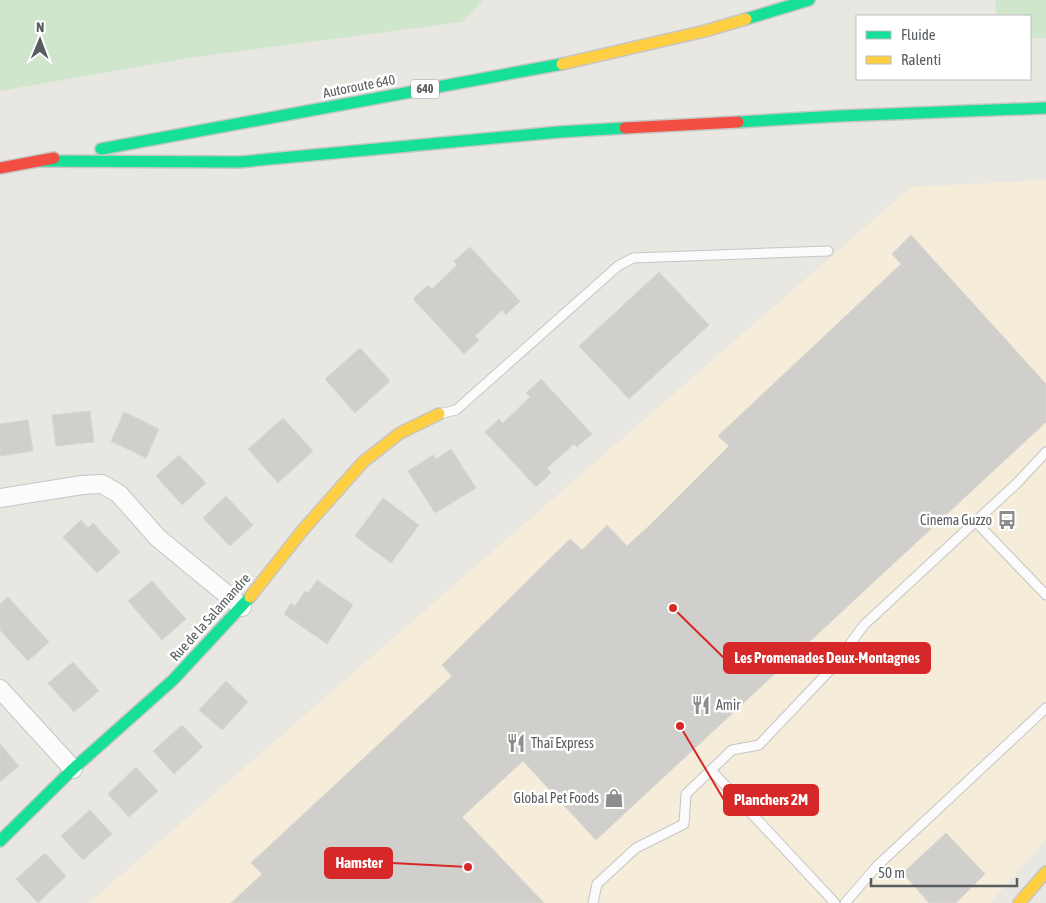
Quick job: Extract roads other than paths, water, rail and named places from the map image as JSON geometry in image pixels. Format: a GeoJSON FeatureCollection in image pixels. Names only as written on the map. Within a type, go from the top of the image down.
{"type":"FeatureCollection","features":[{"type":"Feature","properties":{"kind":"main road","name":"Autoroute 640"},"geometry":{"type":"LineString","coordinates":[[0,168],[560,64],[705,31],[809,0]]}},
{"type":"Feature","properties":{"kind":"main road"},"geometry":{"type":"LineString","coordinates":[[37,161],[239,162],[559,132],[840,116],[1046,108]]}},
{"type":"Feature","properties":{"kind":"main road","name":"Rue de la Salamandre"},"geometry":{"type":"LineString","coordinates":[[0,841],[73,769],[173,680],[242,607],[302,531],[363,462],[400,433],[439,414]]}},
{"type":"Feature","properties":{"kind":"main road"},"geometry":{"type":"LineString","coordinates":[[1019,903],[1046,872]]}},
{"type":"Feature","properties":{"kind":"street"},"geometry":{"type":"LineString","coordinates":[[0,498],[82,485],[102,484],[119,494],[158,538],[242,607]]}},
{"type":"Feature","properties":{"kind":"street"},"geometry":{"type":"LineString","coordinates":[[0,689],[73,769]]}},
{"type":"Feature","properties":{"kind":"lane"},"geometry":{"type":"LineString","coordinates":[[439,414],[456,410],[618,266],[633,258],[828,251]]}},
{"type":"Feature","properties":{"kind":"lane"},"geometry":{"type":"LineString","coordinates":[[593,903],[597,884],[636,848],[684,824],[686,794],[732,750],[759,745],[833,667],[864,625],[1018,482],[1046,452]]}},
{"type":"Feature","properties":{"kind":"lane"},"geometry":{"type":"LineString","coordinates":[[975,521],[1046,595]]}},
{"type":"Feature","properties":{"kind":"lane"},"geometry":{"type":"LineString","coordinates":[[845,903],[877,866],[1046,708]]}},
{"type":"Feature","properties":{"kind":"lane"},"geometry":{"type":"LineString","coordinates":[[711,770],[835,903]]}},
{"type":"Feature","properties":{"kind":"place","name":"Cinema Guzzo"},"geometry":{"type":"Point","coordinates":[1007,520]}},
{"type":"Feature","properties":{"kind":"place","name":"Les Promenades Deux-Montagnes"},"geometry":{"type":"Point","coordinates":[673,608]}},
{"type":"Feature","properties":{"kind":"place","name":"Amir"},"geometry":{"type":"Point","coordinates":[701,705]}},
{"type":"Feature","properties":{"kind":"place","name":"Planchers 2M"},"geometry":{"type":"Point","coordinates":[680,726]}},
{"type":"Feature","properties":{"kind":"place","name":"Thaï Express"},"geometry":{"type":"Point","coordinates":[516,743]}},
{"type":"Feature","properties":{"kind":"place","name":"Global Pet Foods"},"geometry":{"type":"Point","coordinates":[614,798]}},
{"type":"Feature","properties":{"kind":"place","name":"Hamster"},"geometry":{"type":"Point","coordinates":[468,867]}}]}
